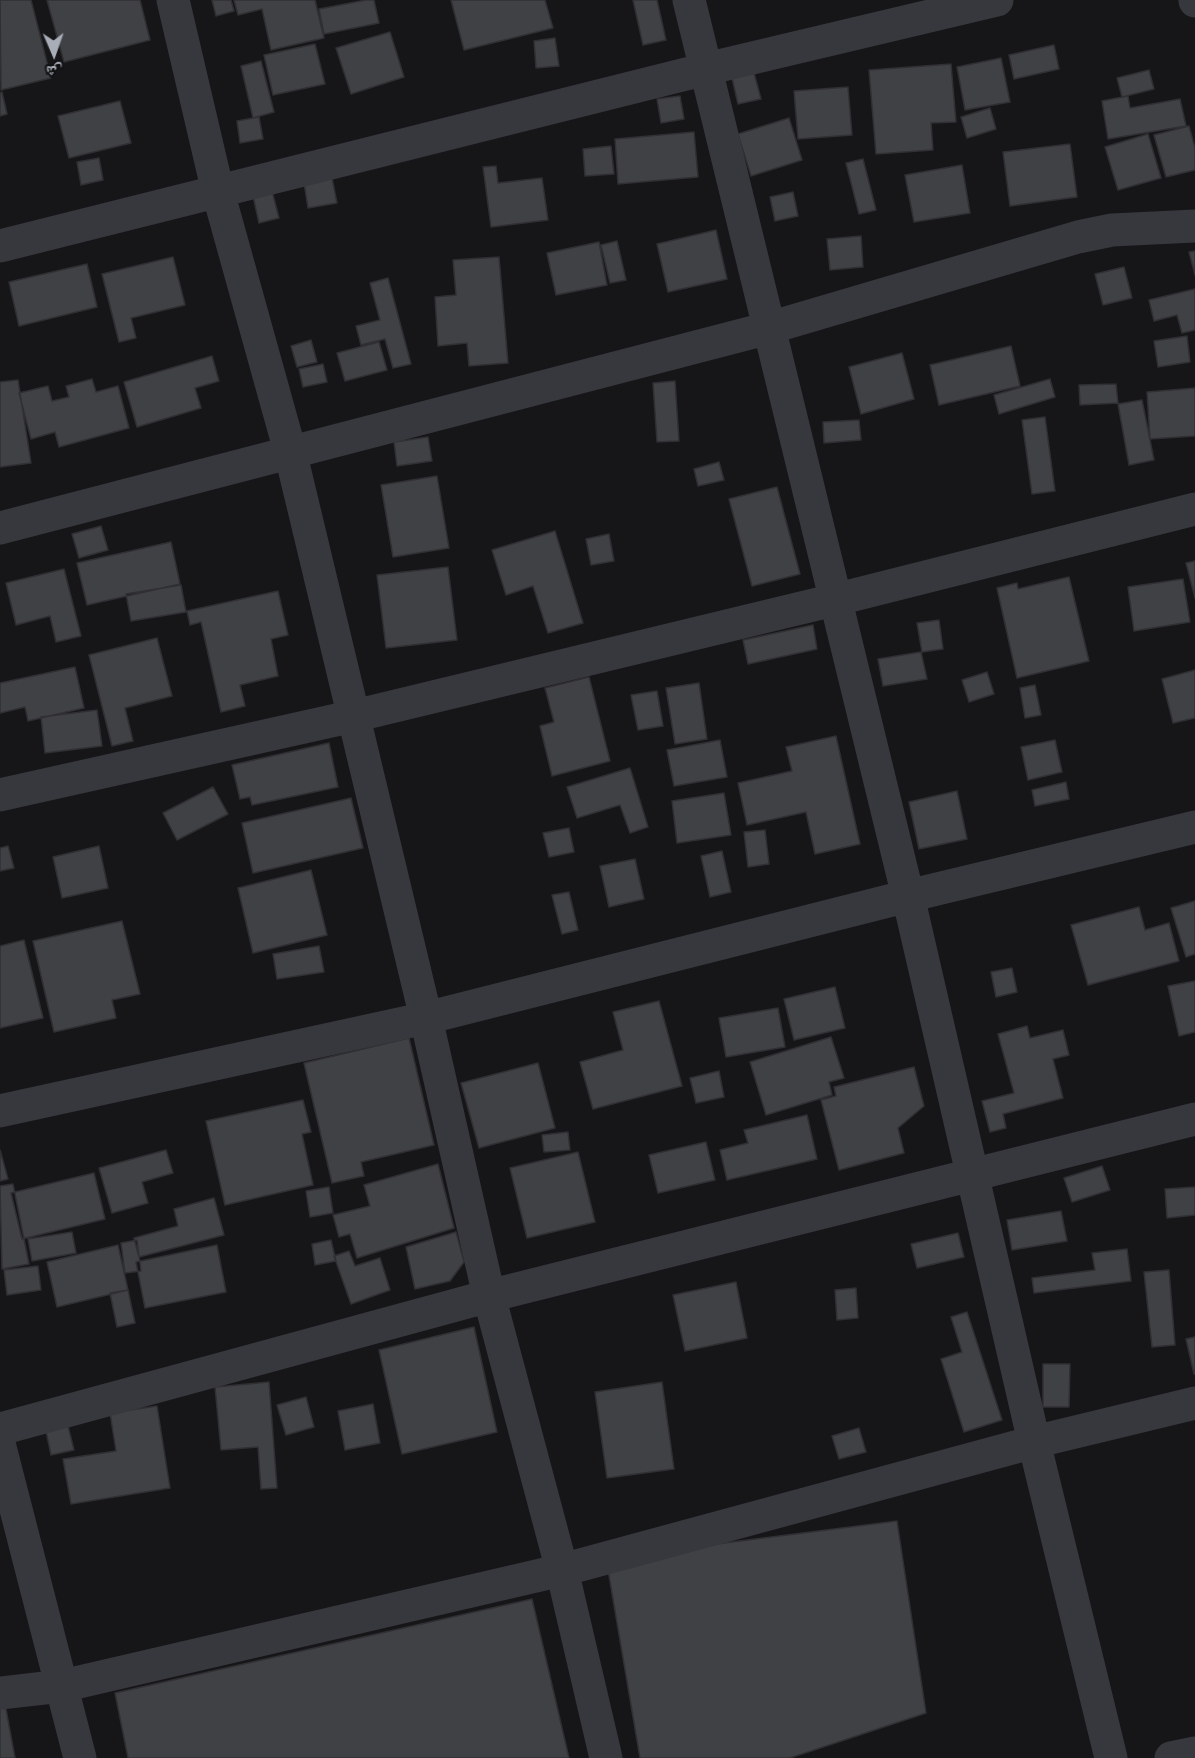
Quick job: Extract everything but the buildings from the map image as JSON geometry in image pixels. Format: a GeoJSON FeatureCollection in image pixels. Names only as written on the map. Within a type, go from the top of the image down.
{"type":"FeatureCollection","features":[{"type":"Feature","properties":{"kind":"street"},"geometry":{"type":"LineString","coordinates":[[173,0],[219,192],[290,451],[426,1018],[489,1296],[562,1570],[606,1758]]}},
{"type":"Feature","properties":{"kind":"street"},"geometry":{"type":"LineString","coordinates":[[688,0],[908,896],[1034,1442],[1111,1758]]}},
{"type":"Feature","properties":{"kind":"street"},"geometry":{"type":"LineString","coordinates":[[0,246],[706,69],[997,0]]}},
{"type":"Feature","properties":{"kind":"street"},"geometry":{"type":"LineString","coordinates":[[0,528],[769,328],[1078,237],[1112,230],[1195,226]]}},
{"type":"Feature","properties":{"kind":"street"},"geometry":{"type":"LineString","coordinates":[[0,795],[354,716],[834,600],[1195,509]]}},
{"type":"Feature","properties":{"kind":"street"},"geometry":{"type":"LineString","coordinates":[[0,1111],[426,1018],[908,896],[1195,827]]}},
{"type":"Feature","properties":{"kind":"street"},"geometry":{"type":"LineString","coordinates":[[0,1429],[489,1296],[1195,1119]]}},
{"type":"Feature","properties":{"kind":"street"},"geometry":{"type":"LineString","coordinates":[[0,1693],[62,1686],[562,1570],[1034,1442],[1195,1403]]}},
{"type":"Feature","properties":{"kind":"street"},"geometry":{"type":"LineString","coordinates":[[0,1447],[80,1758]]}},
{"type":"Feature","properties":{"kind":"street"},"geometry":{"type":"LineString","coordinates":[[1171,1758],[1195,1753]]}}]}
